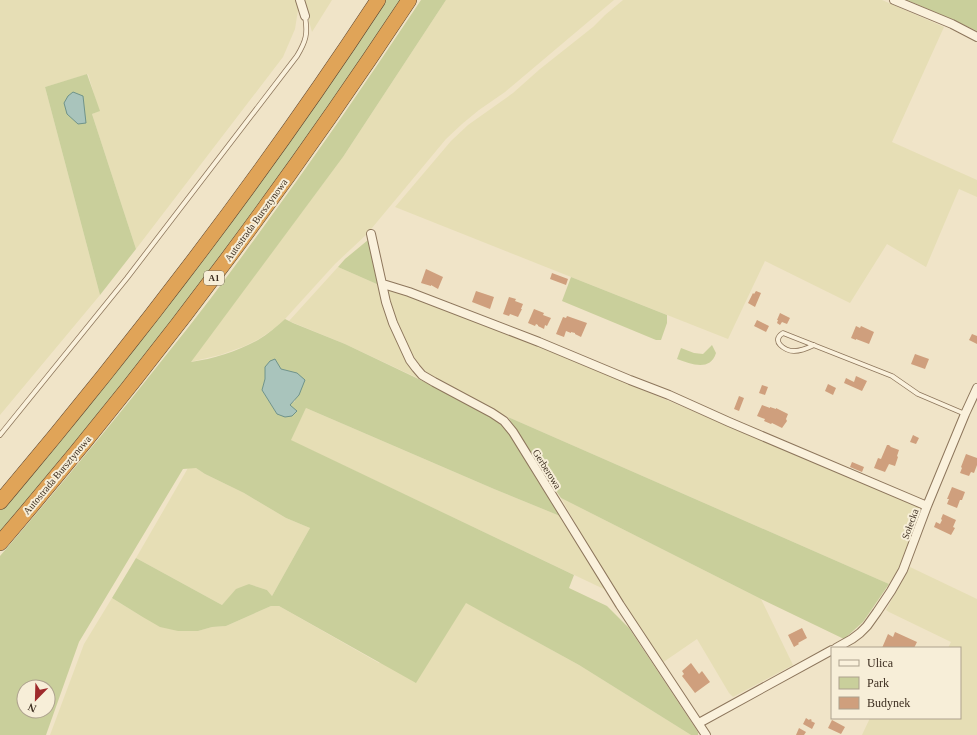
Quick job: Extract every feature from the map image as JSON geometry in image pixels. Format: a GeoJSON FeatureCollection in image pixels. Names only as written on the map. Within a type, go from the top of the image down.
{"type":"FeatureCollection","features":[{"type":"Feature","properties":{"kind":"highway","name":"A1"},"geometry":{"type":"LineString","coordinates":[[0,502],[103,378],[161,304],[270,157],[378,0]]}},
{"type":"Feature","properties":{"kind":"highway","name":"Autostrada Bursztynowa"},"geometry":{"type":"LineString","coordinates":[[0,543],[142,371],[228,258],[322,129],[409,0]]}},
{"type":"Feature","properties":{"kind":"street"},"geometry":{"type":"LineString","coordinates":[[300,0],[305,16]]}},
{"type":"Feature","properties":{"kind":"street"},"geometry":{"type":"LineString","coordinates":[[894,0],[952,24],[977,37]]}},
{"type":"Feature","properties":{"kind":"street","name":"Gerberowa"},"geometry":{"type":"LineString","coordinates":[[371,234],[386,302],[393,323],[410,360],[422,375],[492,413],[504,421],[513,432],[620,605],[706,735]]}},
{"type":"Feature","properties":{"kind":"street"},"geometry":{"type":"LineString","coordinates":[[383,284],[409,292],[669,395],[927,506]]}},
{"type":"Feature","properties":{"kind":"street","name":"Sołecka"},"geometry":{"type":"LineString","coordinates":[[838,647],[860,633],[877,612],[903,570],[927,506],[977,388]]}},
{"type":"Feature","properties":{"kind":"street"},"geometry":{"type":"LineString","coordinates":[[699,723],[831,651]]}},
{"type":"Feature","properties":{"kind":"lane"},"geometry":{"type":"LineString","coordinates":[[0,435],[127,278],[297,56],[303,46],[307,33],[305,16]]}},
{"type":"Feature","properties":{"kind":"lane"},"geometry":{"type":"LineString","coordinates":[[814,345],[801,350],[788,351],[782,348],[778,340],[780,335],[783,333],[814,345],[892,376],[918,394],[965,414]]}},
{"type":"Feature","properties":{"kind":"shaded area"},"geometry":{"type":"Polygon","coordinates":[[[0,0],[298,0],[299,4],[295,29],[283,57],[136,249],[92,114],[99,111],[88,74],[45,87],[100,295],[0,415],[0,0]]]}},
{"type":"Feature","properties":{"kind":"shaded area"},"geometry":{"type":"Polygon","coordinates":[[[303,0],[332,0],[312,32],[303,0]]]}},
{"type":"Feature","properties":{"kind":"shaded area"},"geometry":{"type":"Polygon","coordinates":[[[446,0],[614,0],[505,92],[479,110],[446,139],[367,234],[335,264],[275,328],[259,339],[245,346],[220,355],[190,362],[343,157],[446,0]]]}},
{"type":"Feature","properties":{"kind":"shaded area"},"geometry":{"type":"Polygon","coordinates":[[[623,0],[882,0],[944,27],[892,142],[977,180],[977,197],[959,189],[926,267],[887,244],[850,303],[765,261],[728,339],[395,207],[451,141],[468,125],[513,93],[540,69],[593,27],[623,0]]]}},
{"type":"Feature","properties":{"kind":"shaded area"},"geometry":{"type":"Polygon","coordinates":[[[338,267],[379,285],[419,375],[426,382],[345,344],[289,321],[338,267]]]}},
{"type":"Feature","properties":{"kind":"shaded area"},"geometry":{"type":"Polygon","coordinates":[[[390,290],[479,321],[921,507],[922,510],[899,568],[889,584],[508,417],[460,392],[429,375],[419,364],[405,343],[395,321],[387,291],[390,290]]]}},
{"type":"Feature","properties":{"kind":"shaded area"},"geometry":{"type":"Polygon","coordinates":[[[306,408],[560,516],[608,591],[290,440],[306,408]]]}},
{"type":"Feature","properties":{"kind":"shaded area"},"geometry":{"type":"Polygon","coordinates":[[[188,468],[196,468],[244,493],[286,518],[310,528],[272,596],[267,590],[249,584],[222,605],[136,558],[188,468]]]}},
{"type":"Feature","properties":{"kind":"shaded area"},"geometry":{"type":"Polygon","coordinates":[[[561,498],[761,599],[793,665],[733,697],[729,693],[697,639],[662,663],[595,558],[561,498]]]}},
{"type":"Feature","properties":{"kind":"shaded area"},"geometry":{"type":"Polygon","coordinates":[[[910,567],[977,599],[977,735],[862,735],[870,719],[961,719],[961,647],[948,647],[951,642],[886,610],[910,567]]]}},
{"type":"Feature","properties":{"kind":"shaded area"},"geometry":{"type":"Polygon","coordinates":[[[112,598],[141,616],[198,631],[212,627],[226,626],[271,606],[279,606],[379,663],[465,602],[579,665],[691,735],[50,735],[84,644],[112,598]]]}},
{"type":"Feature","properties":{"kind":"green space"},"geometry":{"type":"Polygon","coordinates":[[[385,0],[403,0],[350,79],[181,312],[0,534],[0,510],[44,459],[385,0]]]}},
{"type":"Feature","properties":{"kind":"green space"},"geometry":{"type":"Polygon","coordinates":[[[421,0],[446,0],[343,157],[191,362],[217,357],[242,348],[262,338],[285,319],[345,344],[452,395],[501,423],[510,434],[560,516],[306,408],[291,440],[574,575],[569,588],[607,606],[629,628],[698,732],[698,735],[691,735],[579,665],[466,603],[416,683],[279,606],[271,606],[226,626],[212,627],[198,631],[178,631],[160,627],[112,598],[136,558],[222,605],[236,589],[249,584],[267,590],[272,596],[310,528],[286,518],[244,493],[196,468],[183,469],[79,642],[56,707],[56,679],[16,679],[16,719],[52,719],[46,735],[0,735],[0,556],[103,434],[211,298],[292,188],[421,0]],[[265,367],[265,379],[262,390],[277,414],[295,401],[297,373],[265,367]]]}},
{"type":"Feature","properties":{"kind":"green space"},"geometry":{"type":"Polygon","coordinates":[[[907,0],[977,0],[977,31],[949,18],[907,0]]]}},
{"type":"Feature","properties":{"kind":"green space"},"geometry":{"type":"Polygon","coordinates":[[[87,74],[100,111],[92,114],[136,249],[100,295],[45,87],[87,74]]]}},
{"type":"Feature","properties":{"kind":"green space"},"geometry":{"type":"Polygon","coordinates":[[[368,240],[379,285],[338,267],[345,259],[368,240]]]}},
{"type":"Feature","properties":{"kind":"green space"},"geometry":{"type":"Polygon","coordinates":[[[571,277],[667,315],[667,323],[661,340],[656,340],[562,301],[571,277]]]}},
{"type":"Feature","properties":{"kind":"green space"},"geometry":{"type":"Polygon","coordinates":[[[712,345],[716,353],[713,359],[705,365],[688,363],[677,359],[681,348],[694,353],[703,354],[712,345]]]}},
{"type":"Feature","properties":{"kind":"green space"},"geometry":{"type":"Polygon","coordinates":[[[508,417],[889,584],[863,622],[844,639],[761,599],[561,498],[508,417]]]}},
{"type":"Feature","properties":{"kind":"water"},"geometry":{"type":"Polygon","coordinates":[[[73,92],[83,96],[86,123],[78,124],[67,114],[64,103],[68,96],[73,92]]]}},
{"type":"Feature","properties":{"kind":"water"},"geometry":{"type":"Polygon","coordinates":[[[275,359],[281,369],[297,373],[305,380],[299,395],[290,405],[297,411],[292,416],[285,417],[277,414],[262,390],[265,379],[265,367],[270,361],[275,359]]]}},
{"type":"Feature","properties":{"kind":"building"},"geometry":{"type":"Polygon","coordinates":[[[426,269],[443,277],[438,289],[431,285],[421,283],[426,269]]]}},
{"type":"Feature","properties":{"kind":"building"},"geometry":{"type":"Polygon","coordinates":[[[552,273],[568,279],[566,285],[550,279],[552,273]]]}},
{"type":"Feature","properties":{"kind":"building"},"geometry":{"type":"Polygon","coordinates":[[[476,291],[494,297],[490,309],[472,302],[476,291]]]}},
{"type":"Feature","properties":{"kind":"building"},"geometry":{"type":"Polygon","coordinates":[[[756,291],[761,293],[755,307],[748,303],[753,293],[754,294],[756,291]]]}},
{"type":"Feature","properties":{"kind":"building"},"geometry":{"type":"Polygon","coordinates":[[[509,297],[516,299],[515,301],[523,304],[518,317],[510,314],[509,316],[503,314],[509,297]]]}},
{"type":"Feature","properties":{"kind":"building"},"geometry":{"type":"Polygon","coordinates":[[[534,309],[551,318],[547,326],[545,325],[544,329],[536,324],[535,326],[528,323],[534,309]]]}},
{"type":"Feature","properties":{"kind":"building"},"geometry":{"type":"Polygon","coordinates":[[[780,313],[790,318],[787,324],[782,322],[780,325],[777,323],[780,313]]]}},
{"type":"Feature","properties":{"kind":"building"},"geometry":{"type":"Polygon","coordinates":[[[567,316],[587,323],[581,337],[575,333],[566,331],[564,337],[556,334],[563,317],[566,318],[567,316]]]}},
{"type":"Feature","properties":{"kind":"building"},"geometry":{"type":"Polygon","coordinates":[[[757,320],[769,326],[766,332],[754,326],[757,320]]]}},
{"type":"Feature","properties":{"kind":"building"},"geometry":{"type":"Polygon","coordinates":[[[856,326],[860,328],[861,326],[874,332],[869,344],[851,338],[856,326]]]}},
{"type":"Feature","properties":{"kind":"building"},"geometry":{"type":"Polygon","coordinates":[[[972,334],[977,336],[977,344],[969,340],[972,334]]]}},
{"type":"Feature","properties":{"kind":"building"},"geometry":{"type":"Polygon","coordinates":[[[915,354],[929,359],[925,369],[911,364],[915,354]]]}},
{"type":"Feature","properties":{"kind":"building"},"geometry":{"type":"Polygon","coordinates":[[[856,376],[867,381],[862,391],[844,383],[846,378],[854,382],[856,376]]]}},
{"type":"Feature","properties":{"kind":"building"},"geometry":{"type":"Polygon","coordinates":[[[828,384],[836,388],[833,395],[825,391],[828,384]]]}},
{"type":"Feature","properties":{"kind":"building"},"geometry":{"type":"Polygon","coordinates":[[[762,385],[768,387],[765,395],[759,393],[762,385]]]}},
{"type":"Feature","properties":{"kind":"building"},"geometry":{"type":"Polygon","coordinates":[[[739,396],[744,398],[739,411],[734,409],[739,396]]]}},
{"type":"Feature","properties":{"kind":"building"},"geometry":{"type":"Polygon","coordinates":[[[762,405],[770,408],[776,408],[788,414],[786,419],[787,421],[782,428],[764,421],[765,419],[757,416],[762,405]]]}},
{"type":"Feature","properties":{"kind":"building"},"geometry":{"type":"Polygon","coordinates":[[[913,435],[919,438],[916,444],[910,442],[913,435]]]}},
{"type":"Feature","properties":{"kind":"building"},"geometry":{"type":"Polygon","coordinates":[[[887,445],[899,450],[895,466],[889,464],[885,472],[874,468],[878,458],[881,459],[887,445]]]}},
{"type":"Feature","properties":{"kind":"building"},"geometry":{"type":"Polygon","coordinates":[[[966,454],[977,458],[977,465],[974,473],[971,472],[969,476],[960,473],[966,454]]]}},
{"type":"Feature","properties":{"kind":"building"},"geometry":{"type":"Polygon","coordinates":[[[852,462],[864,467],[862,472],[850,467],[852,462]]]}},
{"type":"Feature","properties":{"kind":"building"},"geometry":{"type":"Polygon","coordinates":[[[952,487],[965,492],[957,508],[947,504],[949,499],[947,499],[952,487]]]}},
{"type":"Feature","properties":{"kind":"building"},"geometry":{"type":"Polygon","coordinates":[[[943,514],[956,520],[953,527],[955,528],[951,535],[934,527],[936,522],[940,524],[943,514]]]}},
{"type":"Feature","properties":{"kind":"building"},"geometry":{"type":"Polygon","coordinates":[[[802,628],[807,638],[794,647],[788,635],[802,628]]]}},
{"type":"Feature","properties":{"kind":"building"},"geometry":{"type":"Polygon","coordinates":[[[895,632],[917,642],[914,647],[882,647],[888,634],[893,637],[895,632]]]}},
{"type":"Feature","properties":{"kind":"building"},"geometry":{"type":"Polygon","coordinates":[[[691,663],[699,674],[702,671],[710,682],[695,693],[682,676],[684,674],[682,671],[691,663]]]}},
{"type":"Feature","properties":{"kind":"building"},"geometry":{"type":"Polygon","coordinates":[[[806,718],[815,723],[812,729],[803,724],[806,718]]]}},
{"type":"Feature","properties":{"kind":"building"},"geometry":{"type":"Polygon","coordinates":[[[832,720],[845,727],[841,734],[828,728],[832,720]]]}},
{"type":"Feature","properties":{"kind":"building"},"geometry":{"type":"Polygon","coordinates":[[[799,728],[806,732],[804,735],[796,735],[799,728]]]}}]}
